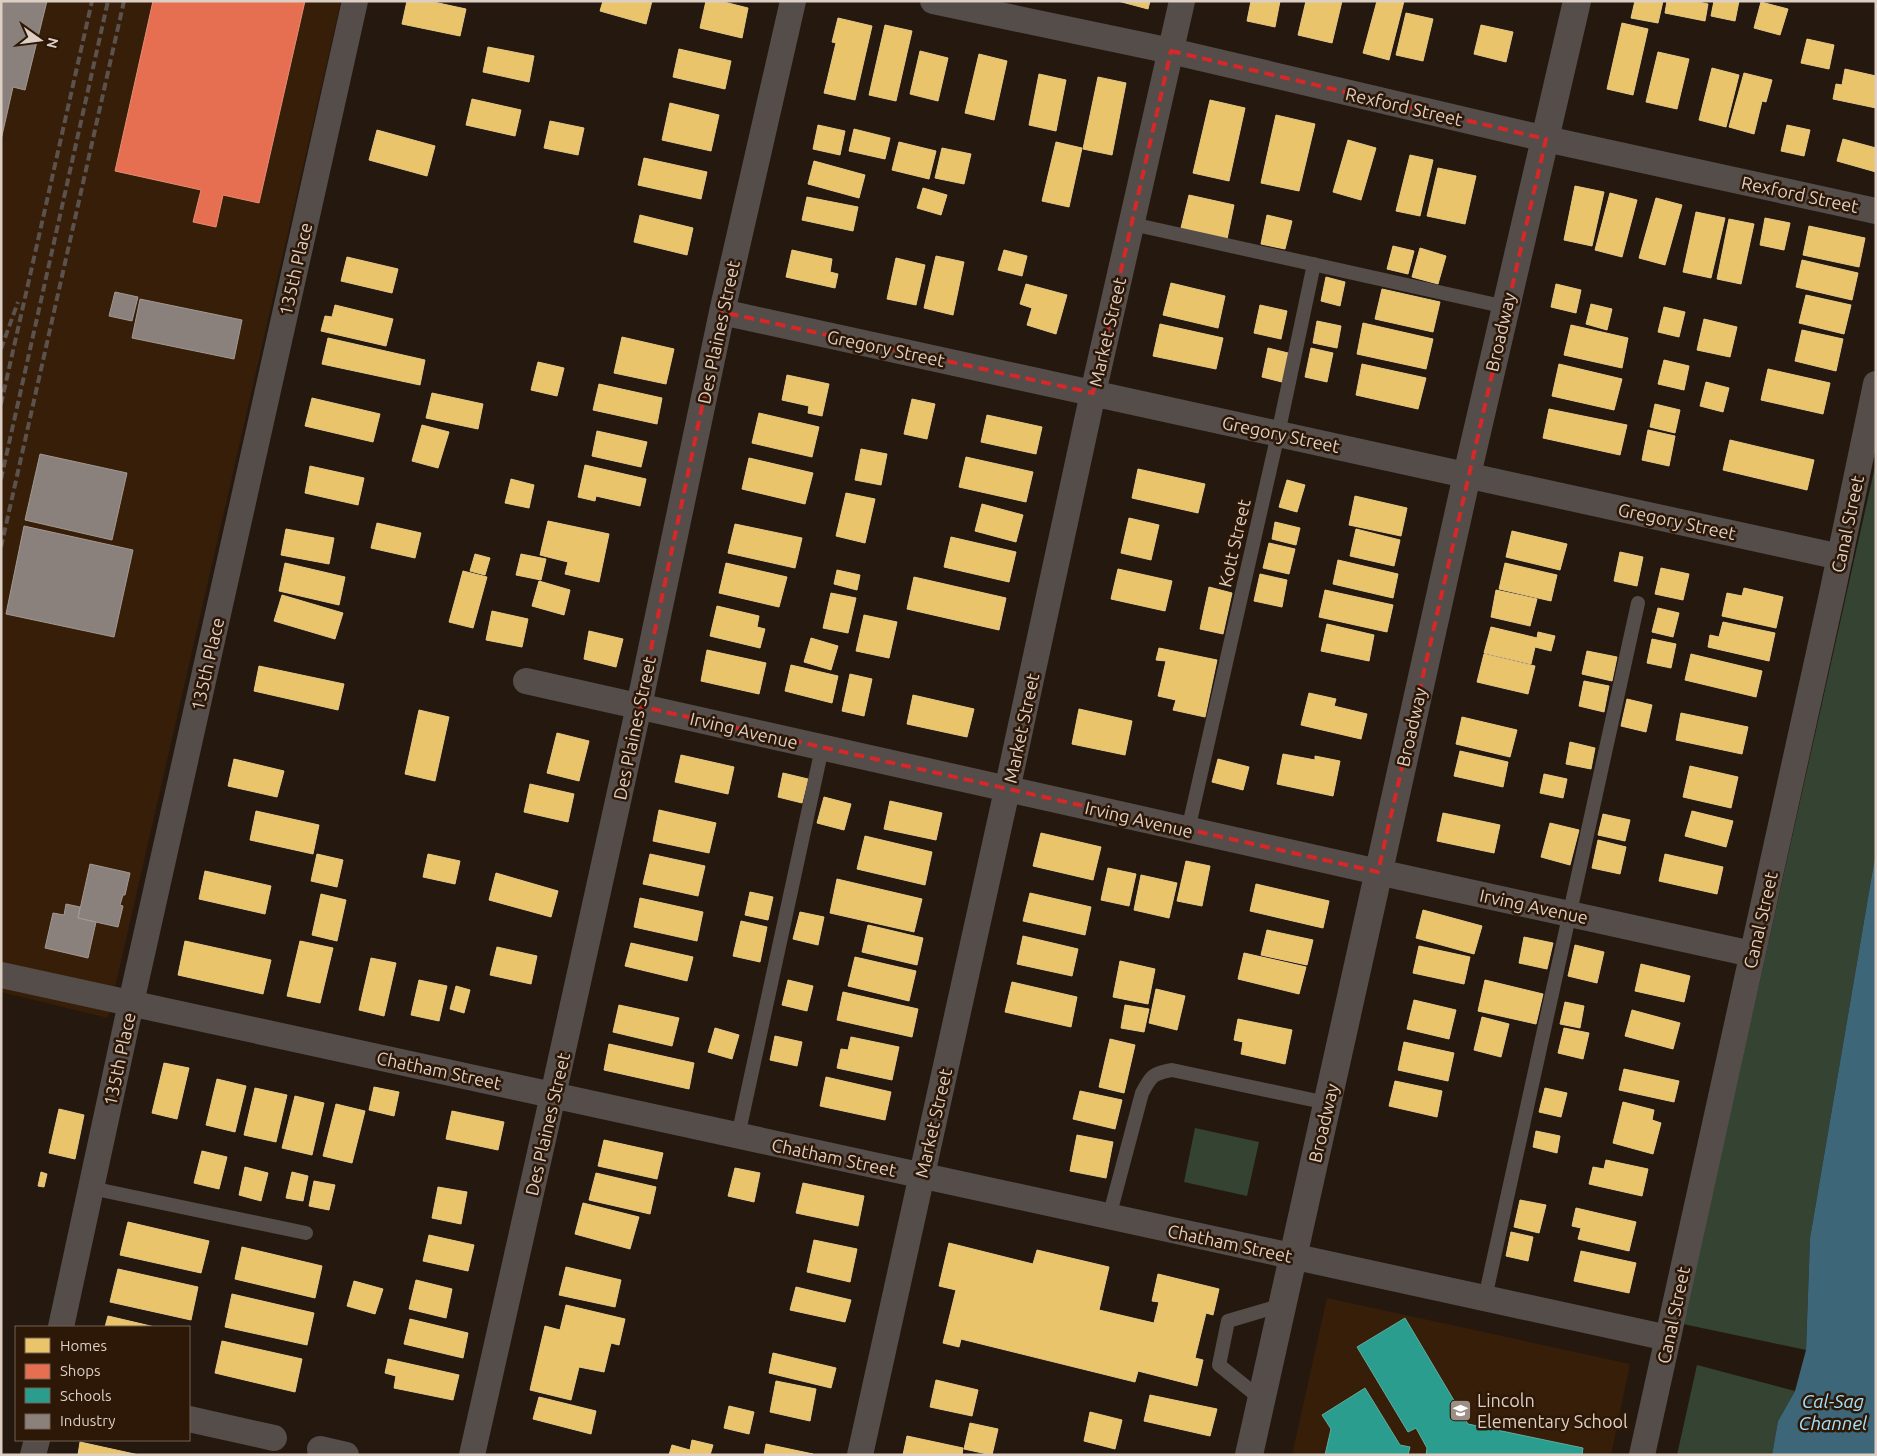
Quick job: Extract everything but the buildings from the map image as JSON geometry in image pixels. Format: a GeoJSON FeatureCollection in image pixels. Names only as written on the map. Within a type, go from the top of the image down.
{"type":"FeatureCollection","features":[{"type":"Feature","properties":{"kind":"street","name":"135th Place"},"geometry":{"type":"LineString","coordinates":[[62,1326],[131,1003],[355,1]]}},
{"type":"Feature","properties":{"kind":"street","name":"Des Plaines Street"},"geometry":{"type":"LineString","coordinates":[[472,1455],[639,706],[722,312],[793,1]]}},
{"type":"Feature","properties":{"kind":"street","name":"Rexford Street"},"geometry":{"type":"LineString","coordinates":[[933,1],[1171,50],[1546,139],[1876,211]]}},
{"type":"Feature","properties":{"kind":"street","name":"Market Street"},"geometry":{"type":"LineString","coordinates":[[860,1455],[1093,393],[1182,1]]}},
{"type":"Feature","properties":{"kind":"street","name":"Broadway"},"geometry":{"type":"LineString","coordinates":[[1249,1455],[1467,475],[1577,1]]}},
{"type":"Feature","properties":{"kind":"street","name":"Gregory Street"},"geometry":{"type":"LineString","coordinates":[[722,312],[1840,557]]}},
{"type":"Feature","properties":{"kind":"street","name":"Canal Street"},"geometry":{"type":"LineString","coordinates":[[1642,1455],[1840,557],[1876,384]]}},
{"type":"Feature","properties":{"kind":"street","name":"Irving Avenue"},"geometry":{"type":"LineString","coordinates":[[526,681],[1007,790],[1752,954]]}},
{"type":"Feature","properties":{"kind":"street","name":"Chatham Street"},"geometry":{"type":"LineString","coordinates":[[1,974],[1668,1338]]}},
{"type":"Feature","properties":{"kind":"street"},"geometry":{"type":"LineString","coordinates":[[190,1419],[274,1438]]}},
{"type":"Feature","properties":{"kind":"street"},"geometry":{"type":"LineString","coordinates":[[33,1455],[37,1441]]}},
{"type":"Feature","properties":{"kind":"street"},"geometry":{"type":"LineString","coordinates":[[320,1449],[346,1455]]}},
{"type":"Feature","properties":{"kind":"lane"},"geometry":{"type":"LineString","coordinates":[[1132,224],[1506,306]]}},
{"type":"Feature","properties":{"kind":"lane","name":"Kott Street"},"geometry":{"type":"LineString","coordinates":[[1188,830],[1278,434],[1314,264]]}},
{"type":"Feature","properties":{"kind":"lane"},"geometry":{"type":"LineString","coordinates":[[1485,1298],[1638,603]]}},
{"type":"Feature","properties":{"kind":"lane"},"geometry":{"type":"LineString","coordinates":[[738,1136],[822,748]]}},
{"type":"Feature","properties":{"kind":"lane"},"geometry":{"type":"LineString","coordinates":[[1109,1217],[1142,1093],[1150,1078],[1158,1072],[1172,1070],[1327,1104]]}},
{"type":"Feature","properties":{"kind":"lane"},"geometry":{"type":"LineString","coordinates":[[91,1188],[306,1233]]}},
{"type":"Feature","properties":{"kind":"lane"},"geometry":{"type":"LineString","coordinates":[[1261,1399],[1219,1365],[1228,1321],[1282,1305]]}},
{"type":"Feature","properties":{"kind":"highlighted area"},"geometry":{"type":"Polygon","coordinates":[[[1171,51],[1546,139],[1378,872],[639,706],[722,312],[1093,393],[1171,51]]]}},
{"type":"Feature","properties":{"kind":"shaded area"},"geometry":{"type":"Polygon","coordinates":[[[1,1],[341,1],[108,1018],[1,992],[1,1]]]}},
{"type":"Feature","properties":{"kind":"shaded area","name":"Lincoln Elementary School"},"geometry":{"type":"Polygon","coordinates":[[[1327,1298],[1630,1364],[1611,1455],[1292,1455],[1327,1298]]]}},
{"type":"Feature","properties":{"kind":"green space"},"geometry":{"type":"Polygon","coordinates":[[[1876,462],[1876,851],[1810,1238],[1806,1350],[1683,1324],[1876,462]]]}},
{"type":"Feature","properties":{"kind":"green space"},"geometry":{"type":"Polygon","coordinates":[[[1195,1128],[1259,1142],[1247,1196],[1184,1182],[1195,1128]]]}},
{"type":"Feature","properties":{"kind":"green space"},"geometry":{"type":"Polygon","coordinates":[[[1697,1365],[1795,1391],[1778,1421],[1772,1455],[1677,1455],[1697,1365]]]}},
{"type":"Feature","properties":{"kind":"water","name":"Cal-Sag Channel"},"geometry":{"type":"Polygon","coordinates":[[[1876,851],[1876,1455],[1772,1455],[1778,1421],[1795,1391],[1806,1350],[1810,1238],[1876,851]]]}},
{"type":"Feature","properties":{"kind":"railway"},"geometry":{"type":"LineString","coordinates":[[1,404],[92,1]]}},
{"type":"Feature","properties":{"kind":"railway"},"geometry":{"type":"LineString","coordinates":[[1,479],[108,1]]}},
{"type":"Feature","properties":{"kind":"railway"},"geometry":{"type":"LineString","coordinates":[[1,547],[124,1]]}},
{"type":"Feature","properties":{"kind":"railway"},"geometry":{"type":"LineString","coordinates":[[1,349],[18,302]]}},
{"type":"Feature","properties":{"kind":"place","name":"Lincoln Elementary School"},"geometry":{"type":"Point","coordinates":[1461,1410]}}]}
